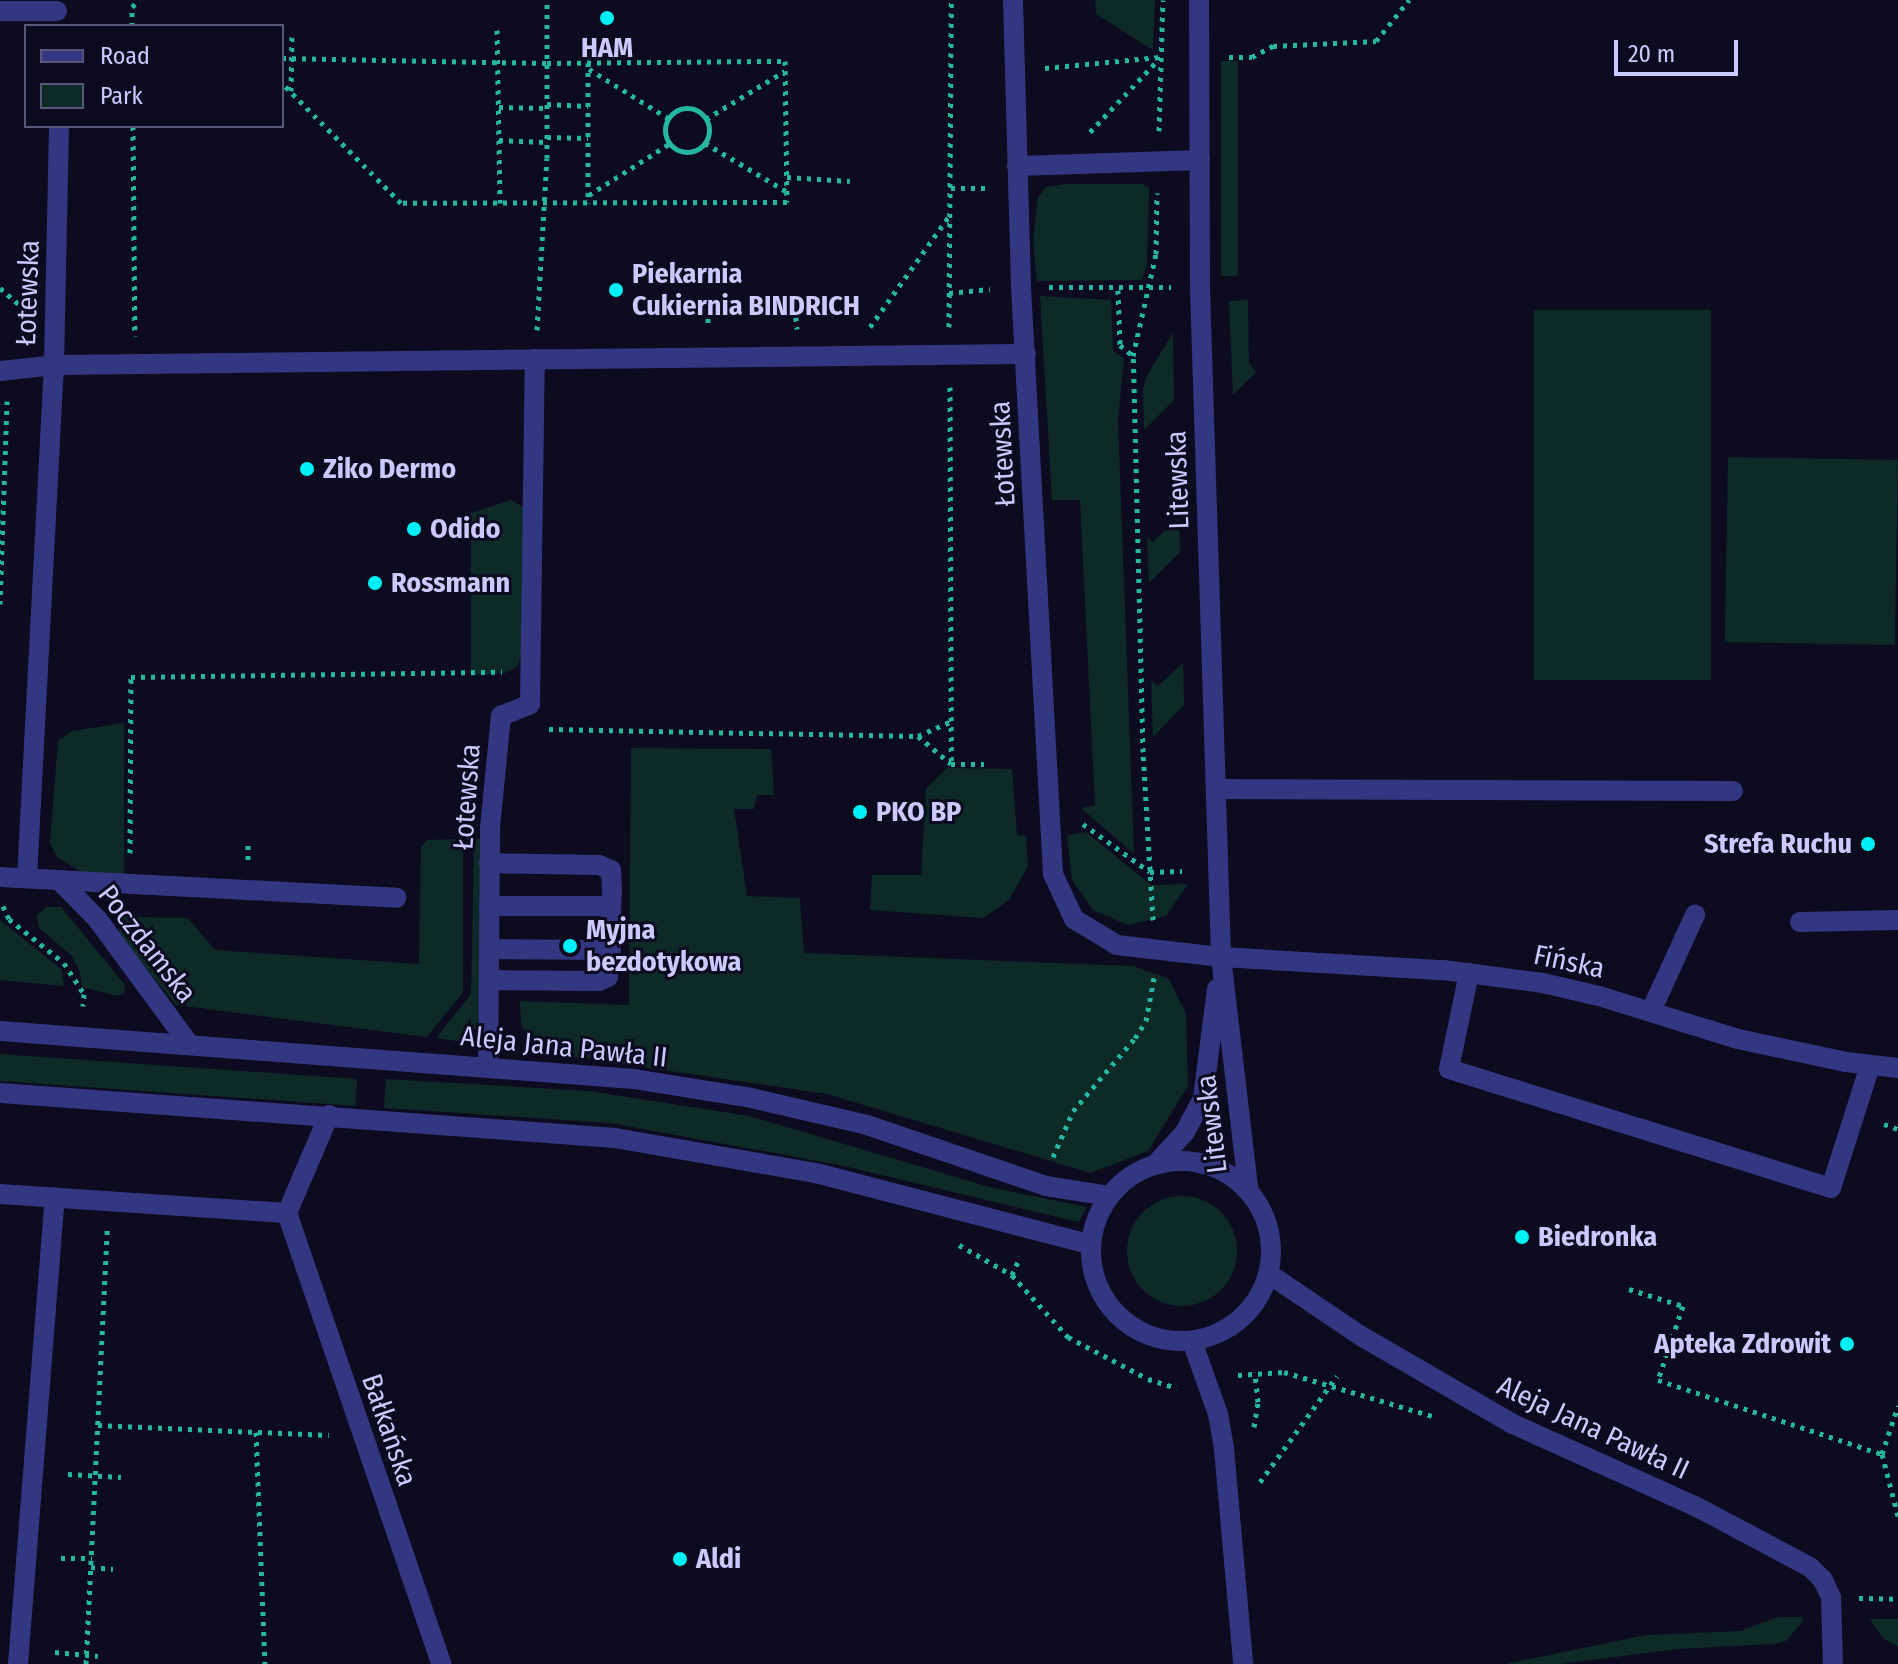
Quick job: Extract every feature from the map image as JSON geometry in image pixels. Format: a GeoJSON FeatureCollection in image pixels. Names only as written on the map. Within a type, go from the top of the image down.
{"type":"FeatureCollection","features":[{"type":"Feature","properties":{"kind":"street","name":"Łotewska"},"geometry":{"type":"LineString","coordinates":[[1013,0],[1017,166],[1053,874],[1074,919],[1117,945],[1221,957]]}},
{"type":"Feature","properties":{"kind":"street","name":"Litewska"},"geometry":{"type":"LineString","coordinates":[[1199,0],[1200,288],[1221,957],[1248,1188]]}},
{"type":"Feature","properties":{"kind":"street"},"geometry":{"type":"LineString","coordinates":[[0,11],[57,12]]}},
{"type":"Feature","properties":{"kind":"street","name":"Łotewska"},"geometry":{"type":"LineString","coordinates":[[59,128],[54,365],[1026,354]]}},
{"type":"Feature","properties":{"kind":"street"},"geometry":{"type":"LineString","coordinates":[[1017,166],[1200,160]]}},
{"type":"Feature","properties":{"kind":"street","name":"Łotewska"},"geometry":{"type":"LineString","coordinates":[[488,1067],[489,863],[501,716],[530,704],[535,359]]}},
{"type":"Feature","properties":{"kind":"street"},"geometry":{"type":"LineString","coordinates":[[4,371],[54,365],[27,878]]}},
{"type":"Feature","properties":{"kind":"street"},"geometry":{"type":"LineString","coordinates":[[1216,789],[1733,791]]}},
{"type":"Feature","properties":{"kind":"street"},"geometry":{"type":"LineString","coordinates":[[489,863],[599,865],[611,870],[608,977],[599,981],[489,980]]}},
{"type":"Feature","properties":{"kind":"street"},"geometry":{"type":"LineString","coordinates":[[2,877],[396,898]]}},
{"type":"Feature","properties":{"kind":"street","name":"Poczdamska"},"geometry":{"type":"LineString","coordinates":[[59,880],[98,920],[189,1044]]}},
{"type":"Feature","properties":{"kind":"street"},"geometry":{"type":"LineString","coordinates":[[489,906],[611,906]]}},
{"type":"Feature","properties":{"kind":"street"},"geometry":{"type":"LineString","coordinates":[[1651,1011],[1695,915]]}},
{"type":"Feature","properties":{"kind":"street"},"geometry":{"type":"LineString","coordinates":[[1800,922],[1898,920]]}},
{"type":"Feature","properties":{"kind":"street"},"geometry":{"type":"LineString","coordinates":[[489,949],[611,950]]}},
{"type":"Feature","properties":{"kind":"street","name":"Litewska"},"geometry":{"type":"LineString","coordinates":[[1156,1164],[1185,1132],[1203,1098],[1221,957]]}},
{"type":"Feature","properties":{"kind":"street","name":"Fińska"},"geometry":{"type":"LineString","coordinates":[[1221,957],[1469,973],[1543,983],[1651,1011],[1738,1039],[1870,1066],[1898,1068]]}},
{"type":"Feature","properties":{"kind":"street"},"geometry":{"type":"LineString","coordinates":[[1469,973],[1449,1069],[1831,1188],[1870,1066]]}},
{"type":"Feature","properties":{"kind":"street","name":"Aleja Jana Pawła II"},"geometry":{"type":"LineString","coordinates":[[0,1031],[634,1079],[747,1097],[867,1125],[1046,1186],[1110,1196]]}},
{"type":"Feature","properties":{"kind":"street"},"geometry":{"type":"LineString","coordinates":[[0,1093],[615,1138],[816,1173],[1034,1227],[1089,1244]]}},
{"type":"Feature","properties":{"kind":"street"},"geometry":{"type":"LineString","coordinates":[[0,1194],[287,1213],[329,1115]]}},
{"type":"Feature","properties":{"kind":"street"},"geometry":{"type":"LineString","coordinates":[[1190,1160],[1223,1170],[1248,1188],[1265,1214],[1272,1244],[1269,1274],[1253,1306],[1226,1329],[1192,1341],[1163,1339],[1136,1329],[1114,1311],[1098,1286],[1089,1244],[1110,1196],[1124,1180],[1156,1164],[1190,1160]]}},
{"type":"Feature","properties":{"kind":"street"},"geometry":{"type":"LineString","coordinates":[[18,1664],[55,1197]]}},
{"type":"Feature","properties":{"kind":"street","name":"Bałkańska"},"geometry":{"type":"LineString","coordinates":[[287,1213],[441,1664]]}},
{"type":"Feature","properties":{"kind":"street","name":"Aleja Jana Pawła II"},"geometry":{"type":"LineString","coordinates":[[1269,1274],[1361,1336],[1513,1424],[1697,1507],[1810,1567],[1823,1580],[1831,1597],[1833,1664]]}},
{"type":"Feature","properties":{"kind":"street"},"geometry":{"type":"LineString","coordinates":[[1192,1341],[1218,1414],[1224,1449],[1243,1664]]}},
{"type":"Feature","properties":{"kind":"path"},"geometry":{"type":"LineString","coordinates":[[132,24],[132,7],[139,0]]}},
{"type":"Feature","properties":{"kind":"path"},"geometry":{"type":"LineString","coordinates":[[547,0],[547,139],[537,334],[552,335]]}},
{"type":"Feature","properties":{"kind":"path"},"geometry":{"type":"LineString","coordinates":[[935,333],[949,332],[951,0]]}},
{"type":"Feature","properties":{"kind":"path"},"geometry":{"type":"LineString","coordinates":[[1153,918],[1133,356],[1156,254],[1164,57],[1163,0]]}},
{"type":"Feature","properties":{"kind":"path"},"geometry":{"type":"LineString","coordinates":[[1220,57],[1252,57],[1273,46],[1376,41],[1409,0]]}},
{"type":"Feature","properties":{"kind":"path"},"geometry":{"type":"LineString","coordinates":[[497,30],[500,203]]}},
{"type":"Feature","properties":{"kind":"path"},"geometry":{"type":"LineString","coordinates":[[291,92],[292,33]]}},
{"type":"Feature","properties":{"kind":"path"},"geometry":{"type":"LineString","coordinates":[[1014,69],[1164,57]]}},
{"type":"Feature","properties":{"kind":"path"},"geometry":{"type":"LineString","coordinates":[[1088,133],[1164,57]]}},
{"type":"Feature","properties":{"kind":"path"},"geometry":{"type":"LineString","coordinates":[[284,58],[588,66],[785,61],[787,202],[588,199],[545,203],[401,203],[284,85]]}},
{"type":"Feature","properties":{"kind":"path"},"geometry":{"type":"LineString","coordinates":[[588,66],[588,199]]}},
{"type":"Feature","properties":{"kind":"path"},"geometry":{"type":"LineString","coordinates":[[588,66],[668,118]]}},
{"type":"Feature","properties":{"kind":"path"},"geometry":{"type":"LineString","coordinates":[[706,119],[785,70]]}},
{"type":"Feature","properties":{"kind":"path"},"geometry":{"type":"LineString","coordinates":[[499,107],[588,106]]}},
{"type":"Feature","properties":{"kind":"path"},"geometry":{"type":"LineString","coordinates":[[692,108],[706,119],[710,131],[705,143],[691,153],[677,151],[669,144],[665,133],[668,118],[677,110],[692,108]]}},
{"type":"Feature","properties":{"kind":"path"},"geometry":{"type":"LineString","coordinates":[[133,128],[135,337]]}},
{"type":"Feature","properties":{"kind":"path"},"geometry":{"type":"LineString","coordinates":[[499,140],[588,138]]}},
{"type":"Feature","properties":{"kind":"path"},"geometry":{"type":"LineString","coordinates":[[705,143],[787,191]]}},
{"type":"Feature","properties":{"kind":"path"},"geometry":{"type":"LineString","coordinates":[[588,199],[669,144]]}},
{"type":"Feature","properties":{"kind":"path"},"geometry":{"type":"LineString","coordinates":[[787,177],[850,181]]}},
{"type":"Feature","properties":{"kind":"path"},"geometry":{"type":"LineString","coordinates":[[862,337],[951,213]]}},
{"type":"Feature","properties":{"kind":"path"},"geometry":{"type":"LineString","coordinates":[[949,293],[1003,287]]}},
{"type":"Feature","properties":{"kind":"path"},"geometry":{"type":"LineString","coordinates":[[1041,287],[1118,290],[1172,287]]}},
{"type":"Feature","properties":{"kind":"path"},"geometry":{"type":"LineString","coordinates":[[0,288],[53,336]]}},
{"type":"Feature","properties":{"kind":"path"},"geometry":{"type":"LineString","coordinates":[[1118,290],[1120,345],[1133,356]]}},
{"type":"Feature","properties":{"kind":"path"},"geometry":{"type":"LineString","coordinates":[[122,337],[151,337]]}},
{"type":"Feature","properties":{"kind":"path"},"geometry":{"type":"LineString","coordinates":[[0,604],[4,371]]}},
{"type":"Feature","properties":{"kind":"path"},"geometry":{"type":"LineString","coordinates":[[950,387],[951,764]]}},
{"type":"Feature","properties":{"kind":"path"},"geometry":{"type":"LineString","coordinates":[[130,855],[131,677],[530,672]]}},
{"type":"Feature","properties":{"kind":"path"},"geometry":{"type":"LineString","coordinates":[[500,728],[918,736],[951,721]]}},
{"type":"Feature","properties":{"kind":"path"},"geometry":{"type":"LineString","coordinates":[[918,736],[951,764],[984,764]]}},
{"type":"Feature","properties":{"kind":"path"},"geometry":{"type":"LineString","coordinates":[[1078,821],[1150,872],[1182,871]]}},
{"type":"Feature","properties":{"kind":"path"},"geometry":{"type":"LineString","coordinates":[[248,845],[248,864]]}},
{"type":"Feature","properties":{"kind":"path"},"geometry":{"type":"LineString","coordinates":[[2,877],[3,904],[9,919],[57,955],[84,994]]}},
{"type":"Feature","properties":{"kind":"path"},"geometry":{"type":"LineString","coordinates":[[1055,1148],[1073,1111],[1146,1021],[1154,979]]}},
{"type":"Feature","properties":{"kind":"path"},"geometry":{"type":"LineString","coordinates":[[86,1664],[108,1223]]}},
{"type":"Feature","properties":{"kind":"path"},"geometry":{"type":"LineString","coordinates":[[957,1244],[1012,1275],[1068,1337],[1173,1389]]}},
{"type":"Feature","properties":{"kind":"path"},"geometry":{"type":"LineString","coordinates":[[1629,1289],[1683,1306],[1658,1380],[1882,1454]]}},
{"type":"Feature","properties":{"kind":"path"},"geometry":{"type":"LineString","coordinates":[[1260,1491],[1260,1479],[1337,1376]]}},
{"type":"Feature","properties":{"kind":"path"},"geometry":{"type":"LineString","coordinates":[[1898,1406],[1882,1454],[1898,1516]]}},
{"type":"Feature","properties":{"kind":"path"},"geometry":{"type":"LineString","coordinates":[[98,1425],[329,1435]]}},
{"type":"Feature","properties":{"kind":"path"},"geometry":{"type":"LineString","coordinates":[[256,1432],[265,1664]]}},
{"type":"Feature","properties":{"kind":"path"},"geometry":{"type":"LineString","coordinates":[[68,1474],[96,1473],[121,1477]]}},
{"type":"Feature","properties":{"kind":"path"},"geometry":{"type":"LineString","coordinates":[[61,1558],[92,1558]]}},
{"type":"Feature","properties":{"kind":"path"},"geometry":{"type":"LineString","coordinates":[[91,1567],[113,1569]]}},
{"type":"Feature","properties":{"kind":"path"},"geometry":{"type":"LineString","coordinates":[[1857,1598],[1898,1599]]}},
{"type":"Feature","properties":{"kind":"path"},"geometry":{"type":"LineString","coordinates":[[55,1652],[98,1656]]}},
{"type":"Feature","properties":{"kind":"green space"},"geometry":{"type":"Polygon","coordinates":[[[1095,0],[1155,0],[1153,50],[1096,14],[1095,0]]]}},
{"type":"Feature","properties":{"kind":"green space"},"geometry":{"type":"Polygon","coordinates":[[[1221,61],[1238,61],[1238,276],[1221,276],[1221,61]]]}},
{"type":"Feature","properties":{"kind":"green space"},"geometry":{"type":"Polygon","coordinates":[[[1142,184],[1149,188],[1147,264],[1142,280],[1037,281],[1033,240],[1038,197],[1046,187],[1142,184]]]}},
{"type":"Feature","properties":{"kind":"green space"},"geometry":{"type":"Polygon","coordinates":[[[1040,296],[1111,300],[1113,351],[1124,358],[1118,420],[1134,854],[1081,808],[1095,805],[1080,500],[1052,500],[1040,296]]]}},
{"type":"Feature","properties":{"kind":"green space"},"geometry":{"type":"Polygon","coordinates":[[[1248,300],[1249,363],[1256,372],[1233,395],[1229,301],[1248,300]]]}},
{"type":"Feature","properties":{"kind":"green space"},"geometry":{"type":"Polygon","coordinates":[[[1534,310],[1711,310],[1711,680],[1534,680],[1534,310]]]}},
{"type":"Feature","properties":{"kind":"green space"},"geometry":{"type":"Polygon","coordinates":[[[1173,332],[1174,400],[1144,430],[1143,389],[1147,376],[1173,332]]]}},
{"type":"Feature","properties":{"kind":"green space"},"geometry":{"type":"Polygon","coordinates":[[[1728,457],[1898,460],[1895,645],[1725,642],[1728,457]]]}},
{"type":"Feature","properties":{"kind":"green space"},"geometry":{"type":"Polygon","coordinates":[[[511,500],[523,507],[522,651],[518,666],[505,673],[471,675],[471,513],[511,500]]]}},
{"type":"Feature","properties":{"kind":"green space"},"geometry":{"type":"Polygon","coordinates":[[[1179,518],[1180,552],[1149,583],[1147,537],[1153,542],[1179,518]]]}},
{"type":"Feature","properties":{"kind":"green space"},"geometry":{"type":"Polygon","coordinates":[[[1183,663],[1184,705],[1153,737],[1151,681],[1158,686],[1183,663]]]}},
{"type":"Feature","properties":{"kind":"green space"},"geometry":{"type":"Polygon","coordinates":[[[124,723],[124,874],[81,872],[57,857],[50,843],[58,741],[72,731],[124,723]]]}},
{"type":"Feature","properties":{"kind":"green space"},"geometry":{"type":"Polygon","coordinates":[[[631,748],[771,749],[774,795],[757,795],[754,809],[734,809],[747,896],[800,898],[804,953],[1133,966],[1169,979],[1186,1014],[1188,1086],[1148,1151],[1091,1173],[827,1094],[534,1051],[521,1023],[520,1001],[629,1005],[631,748]]]}},
{"type":"Feature","properties":{"kind":"green space"},"geometry":{"type":"Polygon","coordinates":[[[947,768],[1012,769],[1017,835],[1026,836],[1028,866],[1009,900],[983,918],[870,910],[872,875],[921,875],[926,789],[947,768]]]}},
{"type":"Feature","properties":{"kind":"green space"},"geometry":{"type":"Polygon","coordinates":[[[1086,832],[1151,885],[1188,884],[1166,916],[1128,925],[1093,910],[1072,880],[1067,835],[1086,832]]]}},
{"type":"Feature","properties":{"kind":"green space"},"geometry":{"type":"Polygon","coordinates":[[[456,839],[463,851],[463,992],[427,1037],[176,1005],[122,939],[118,926],[125,917],[188,918],[215,950],[419,964],[421,847],[427,840],[456,839]]]}},
{"type":"Feature","properties":{"kind":"green space"},"geometry":{"type":"Polygon","coordinates":[[[474,839],[483,839],[478,1025],[464,1042],[436,1038],[471,994],[474,839]]]}},
{"type":"Feature","properties":{"kind":"green space"},"geometry":{"type":"Polygon","coordinates":[[[46,907],[61,907],[125,985],[124,993],[118,996],[82,987],[80,972],[71,955],[39,928],[37,915],[46,907]]]}},
{"type":"Feature","properties":{"kind":"green space"},"geometry":{"type":"Polygon","coordinates":[[[0,920],[62,970],[64,986],[0,980],[0,920]]]}},
{"type":"Feature","properties":{"kind":"green space"},"geometry":{"type":"Polygon","coordinates":[[[0,1054],[357,1079],[355,1106],[0,1081],[0,1054]]]}},
{"type":"Feature","properties":{"kind":"green space"},"geometry":{"type":"Polygon","coordinates":[[[386,1079],[589,1091],[749,1116],[993,1188],[1087,1207],[1079,1222],[844,1166],[611,1123],[384,1108],[386,1079]]]}},
{"type":"Feature","properties":{"kind":"green space"},"geometry":{"type":"Polygon","coordinates":[[[1182,1196],[1203,1201],[1221,1212],[1232,1230],[1237,1251],[1232,1272],[1221,1290],[1203,1301],[1182,1306],[1161,1301],[1143,1290],[1132,1272],[1127,1251],[1132,1230],[1143,1212],[1161,1201],[1182,1196]]]}},
{"type":"Feature","properties":{"kind":"green space"},"geometry":{"type":"Polygon","coordinates":[[[1778,1617],[1803,1617],[1786,1641],[1774,1644],[1677,1649],[1561,1664],[1506,1664],[1646,1635],[1741,1631],[1778,1617]]]}},
{"type":"Feature","properties":{"kind":"green space"},"geometry":{"type":"Polygon","coordinates":[[[1870,1619],[1898,1619],[1898,1647],[1883,1638],[1870,1619]]]}},
{"type":"Feature","properties":{"kind":"place","name":"HAM"},"geometry":{"type":"Point","coordinates":[607,18]}},
{"type":"Feature","properties":{"kind":"place","name":"Piekarnia Cukiernia BINDRICH"},"geometry":{"type":"Point","coordinates":[616,290]}},
{"type":"Feature","properties":{"kind":"place","name":"Ziko Dermo"},"geometry":{"type":"Point","coordinates":[307,469]}},
{"type":"Feature","properties":{"kind":"place","name":"Odido"},"geometry":{"type":"Point","coordinates":[414,529]}},
{"type":"Feature","properties":{"kind":"place","name":"Rossmann"},"geometry":{"type":"Point","coordinates":[375,583]}},
{"type":"Feature","properties":{"kind":"place","name":"PKO BP"},"geometry":{"type":"Point","coordinates":[860,812]}},
{"type":"Feature","properties":{"kind":"place","name":"Strefa Ruchu"},"geometry":{"type":"Point","coordinates":[1868,844]}},
{"type":"Feature","properties":{"kind":"place","name":"Myjna bezdotykowa"},"geometry":{"type":"Point","coordinates":[570,946]}},
{"type":"Feature","properties":{"kind":"place","name":"Biedronka"},"geometry":{"type":"Point","coordinates":[1522,1237]}},
{"type":"Feature","properties":{"kind":"place","name":"Apteka Zdrowit"},"geometry":{"type":"Point","coordinates":[1847,1344]}},
{"type":"Feature","properties":{"kind":"place","name":"Aldi"},"geometry":{"type":"Point","coordinates":[680,1559]}}]}
